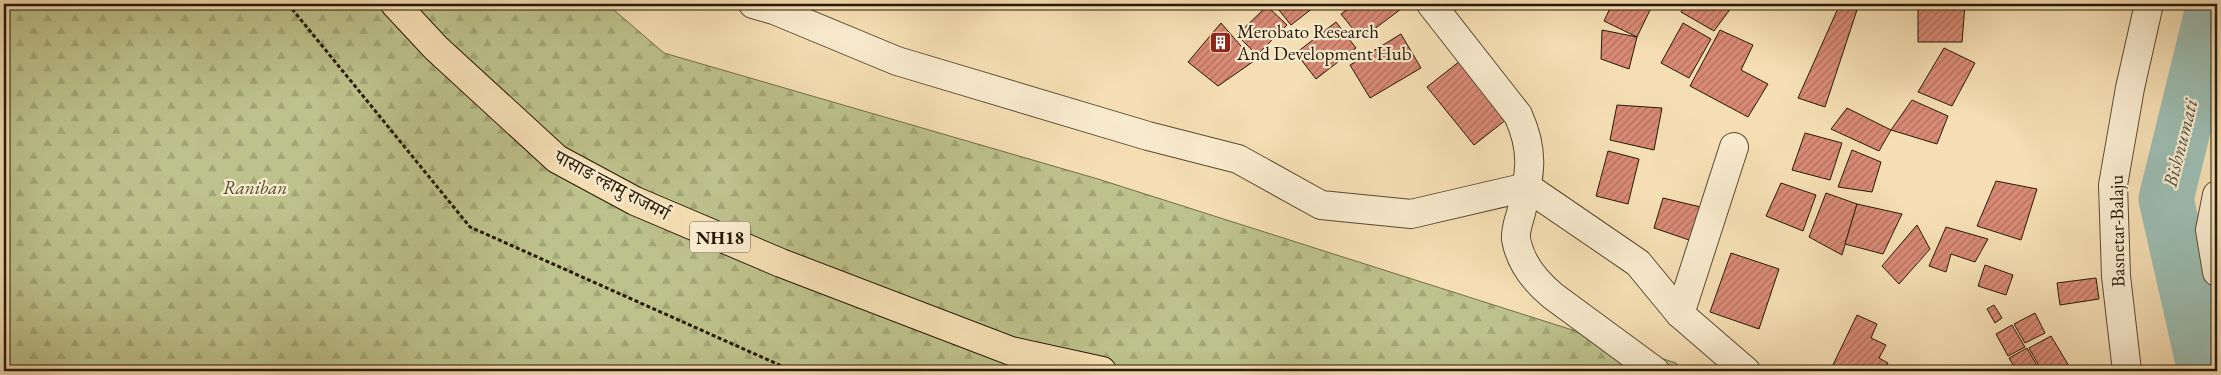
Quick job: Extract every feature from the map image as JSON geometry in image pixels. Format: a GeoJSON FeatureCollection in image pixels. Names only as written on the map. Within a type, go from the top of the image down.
{"type":"FeatureCollection","features":[{"type":"Feature","properties":{"kind":"main road","name":"पासाङ ल्हामु राजमर्ग"},"geometry":{"type":"LineString","coordinates":[[395,4],[436,48],[557,159],[635,201],[781,263],[1011,352],[1102,371]]}},
{"type":"Feature","properties":{"kind":"street"},"geometry":{"type":"LineString","coordinates":[[753,4],[774,10],[897,61],[1148,136],[1238,159],[1321,205],[1411,214],[1527,187],[1638,263],[1680,314],[1746,371]]}},
{"type":"Feature","properties":{"kind":"street"},"geometry":{"type":"LineString","coordinates":[[1431,4],[1518,115],[1526,132],[1530,150],[1531,169],[1516,237],[1520,254],[1528,270],[1539,285],[1655,371]]}},
{"type":"Feature","properties":{"kind":"street","name":"Basnetar-Balaju"},"geometry":{"type":"LineString","coordinates":[[2128,369],[2116,276],[2113,185],[2130,88],[2149,4]]}},
{"type":"Feature","properties":{"kind":"street"},"geometry":{"type":"LineString","coordinates":[[1680,314],[1734,147]]}},
{"type":"Feature","properties":{"kind":"street"},"geometry":{"type":"LineString","coordinates":[[2217,195],[2210,230],[2217,272]]}},
{"type":"Feature","properties":{"kind":"path"},"geometry":{"type":"LineString","coordinates":[[288,4],[470,227],[793,371]]}},
{"type":"Feature","properties":{"kind":"green space","name":"Raniban"},"geometry":{"type":"Polygon","coordinates":[[[4,4],[607,4],[664,53],[1098,179],[1676,363],[1683,371],[4,371],[4,4]]]}},
{"type":"Feature","properties":{"kind":"building"},"geometry":{"type":"Polygon","coordinates":[[[1274,4],[1318,4],[1291,25],[1274,4]]]}},
{"type":"Feature","properties":{"kind":"building"},"geometry":{"type":"Polygon","coordinates":[[[1354,4],[1403,4],[1405,6],[1361,39],[1341,14],[1354,4]]]}},
{"type":"Feature","properties":{"kind":"building"},"geometry":{"type":"Polygon","coordinates":[[[1612,4],[1652,6],[1637,37],[1604,21],[1612,4]]]}},
{"type":"Feature","properties":{"kind":"building"},"geometry":{"type":"Polygon","coordinates":[[[1686,4],[1734,4],[1714,31],[1681,12],[1686,4]]]}},
{"type":"Feature","properties":{"kind":"building"},"geometry":{"type":"Polygon","coordinates":[[[1918,4],[1965,4],[1962,42],[1918,42],[1918,4]]]}},
{"type":"Feature","properties":{"kind":"building"},"geometry":{"type":"Polygon","coordinates":[[[1267,6],[1287,25],[1257,55],[1237,35],[1267,6]]]}},
{"type":"Feature","properties":{"kind":"building"},"geometry":{"type":"Polygon","coordinates":[[[1839,6],[1857,10],[1825,107],[1798,98],[1839,6]]]}},
{"type":"Feature","properties":{"kind":"building"},"geometry":{"type":"Polygon","coordinates":[[[1336,22],[1356,48],[1316,79],[1296,53],[1336,22]]]}},
{"type":"Feature","properties":{"kind":"building","name":"Merobato Research And Development Hub"},"geometry":{"type":"Polygon","coordinates":[[[1221,23],[1254,61],[1218,86],[1188,62],[1221,23]]]}},
{"type":"Feature","properties":{"kind":"building"},"geometry":{"type":"Polygon","coordinates":[[[1683,23],[1711,39],[1689,78],[1661,63],[1683,23]]]}},
{"type":"Feature","properties":{"kind":"building"},"geometry":{"type":"Polygon","coordinates":[[[1602,30],[1637,37],[1629,69],[1601,59],[1602,30]]]}},
{"type":"Feature","properties":{"kind":"building"},"geometry":{"type":"Polygon","coordinates":[[[1720,30],[1753,45],[1741,70],[1768,84],[1748,117],[1690,86],[1720,30]]]}},
{"type":"Feature","properties":{"kind":"building"},"geometry":{"type":"Polygon","coordinates":[[[1401,34],[1421,68],[1370,98],[1350,65],[1401,34]]]}},
{"type":"Feature","properties":{"kind":"building"},"geometry":{"type":"Polygon","coordinates":[[[1944,48],[1975,63],[1952,106],[1918,92],[1944,48]]]}},
{"type":"Feature","properties":{"kind":"building"},"geometry":{"type":"Polygon","coordinates":[[[1460,61],[1507,119],[1474,145],[1427,87],[1460,61]]]}},
{"type":"Feature","properties":{"kind":"building"},"geometry":{"type":"Polygon","coordinates":[[[1912,100],[1948,116],[1937,144],[1891,130],[1912,100]]]}},
{"type":"Feature","properties":{"kind":"building"},"geometry":{"type":"Polygon","coordinates":[[[1617,105],[1662,108],[1654,150],[1610,140],[1617,105]]]}},
{"type":"Feature","properties":{"kind":"building"},"geometry":{"type":"Polygon","coordinates":[[[1847,108],[1891,130],[1879,151],[1831,129],[1847,108]]]}},
{"type":"Feature","properties":{"kind":"building"},"geometry":{"type":"Polygon","coordinates":[[[1805,133],[1842,143],[1830,180],[1792,170],[1805,133]]]}},
{"type":"Feature","properties":{"kind":"building"},"geometry":{"type":"Polygon","coordinates":[[[1852,150],[1881,162],[1872,192],[1838,187],[1852,150]]]}},
{"type":"Feature","properties":{"kind":"building"},"geometry":{"type":"Polygon","coordinates":[[[1608,151],[1639,159],[1628,204],[1596,196],[1608,151]]]}},
{"type":"Feature","properties":{"kind":"building"},"geometry":{"type":"Polygon","coordinates":[[[1996,181],[2037,189],[2021,240],[1977,226],[1996,181]]]}},
{"type":"Feature","properties":{"kind":"building"},"geometry":{"type":"Polygon","coordinates":[[[1781,183],[1816,195],[1803,231],[1766,216],[1781,183]]]}},
{"type":"Feature","properties":{"kind":"building"},"geometry":{"type":"Polygon","coordinates":[[[1826,193],[1857,204],[1842,255],[1809,237],[1826,193]]]}},
{"type":"Feature","properties":{"kind":"building"},"geometry":{"type":"Polygon","coordinates":[[[1663,198],[1709,209],[1698,243],[1654,228],[1663,198]]]}},
{"type":"Feature","properties":{"kind":"building"},"geometry":{"type":"Polygon","coordinates":[[[1857,204],[1902,214],[1883,254],[1845,244],[1857,204]]]}},
{"type":"Feature","properties":{"kind":"building"},"geometry":{"type":"Polygon","coordinates":[[[1917,225],[1930,249],[1899,284],[1882,266],[1917,225]]]}},
{"type":"Feature","properties":{"kind":"building"},"geometry":{"type":"Polygon","coordinates":[[[1946,227],[1988,239],[1975,262],[1951,254],[1946,272],[1929,266],[1946,227]]]}},
{"type":"Feature","properties":{"kind":"building"},"geometry":{"type":"Polygon","coordinates":[[[1731,253],[1779,269],[1759,329],[1710,312],[1731,253]]]}},
{"type":"Feature","properties":{"kind":"building"},"geometry":{"type":"Polygon","coordinates":[[[1985,265],[2013,275],[2006,295],[1978,286],[1985,265]]]}},
{"type":"Feature","properties":{"kind":"building"},"geometry":{"type":"Polygon","coordinates":[[[2096,278],[2099,299],[2060,305],[2057,283],[2096,278]]]}},
{"type":"Feature","properties":{"kind":"building"},"geometry":{"type":"Polygon","coordinates":[[[1994,305],[2002,318],[1995,323],[1987,309],[1994,305]]]}},
{"type":"Feature","properties":{"kind":"building"},"geometry":{"type":"Polygon","coordinates":[[[2035,313],[2045,333],[2025,343],[2014,324],[2035,313]]]}},
{"type":"Feature","properties":{"kind":"building"},"geometry":{"type":"Polygon","coordinates":[[[1857,315],[1877,324],[1871,338],[1886,345],[1879,358],[1888,363],[1884,371],[1830,371],[1857,315]]]}},
{"type":"Feature","properties":{"kind":"building"},"geometry":{"type":"Polygon","coordinates":[[[2012,325],[2025,347],[2008,356],[1996,334],[2012,325]]]}},
{"type":"Feature","properties":{"kind":"building"},"geometry":{"type":"Polygon","coordinates":[[[2051,336],[2072,371],[2042,371],[2029,348],[2051,336]]]}},
{"type":"Feature","properties":{"kind":"building"},"geometry":{"type":"Polygon","coordinates":[[[2027,348],[2040,371],[2017,371],[2009,358],[2027,348]]]}},
{"type":"Feature","properties":{"kind":"waterway","name":"Bishnumati"},"geometry":{"type":"LineString","coordinates":[[2205,371],[2166,199],[2214,4]]}},
{"type":"Feature","properties":{"kind":"place","name":"Merobato Research And Development Hub"},"geometry":{"type":"Point","coordinates":[1221,42]}}]}
